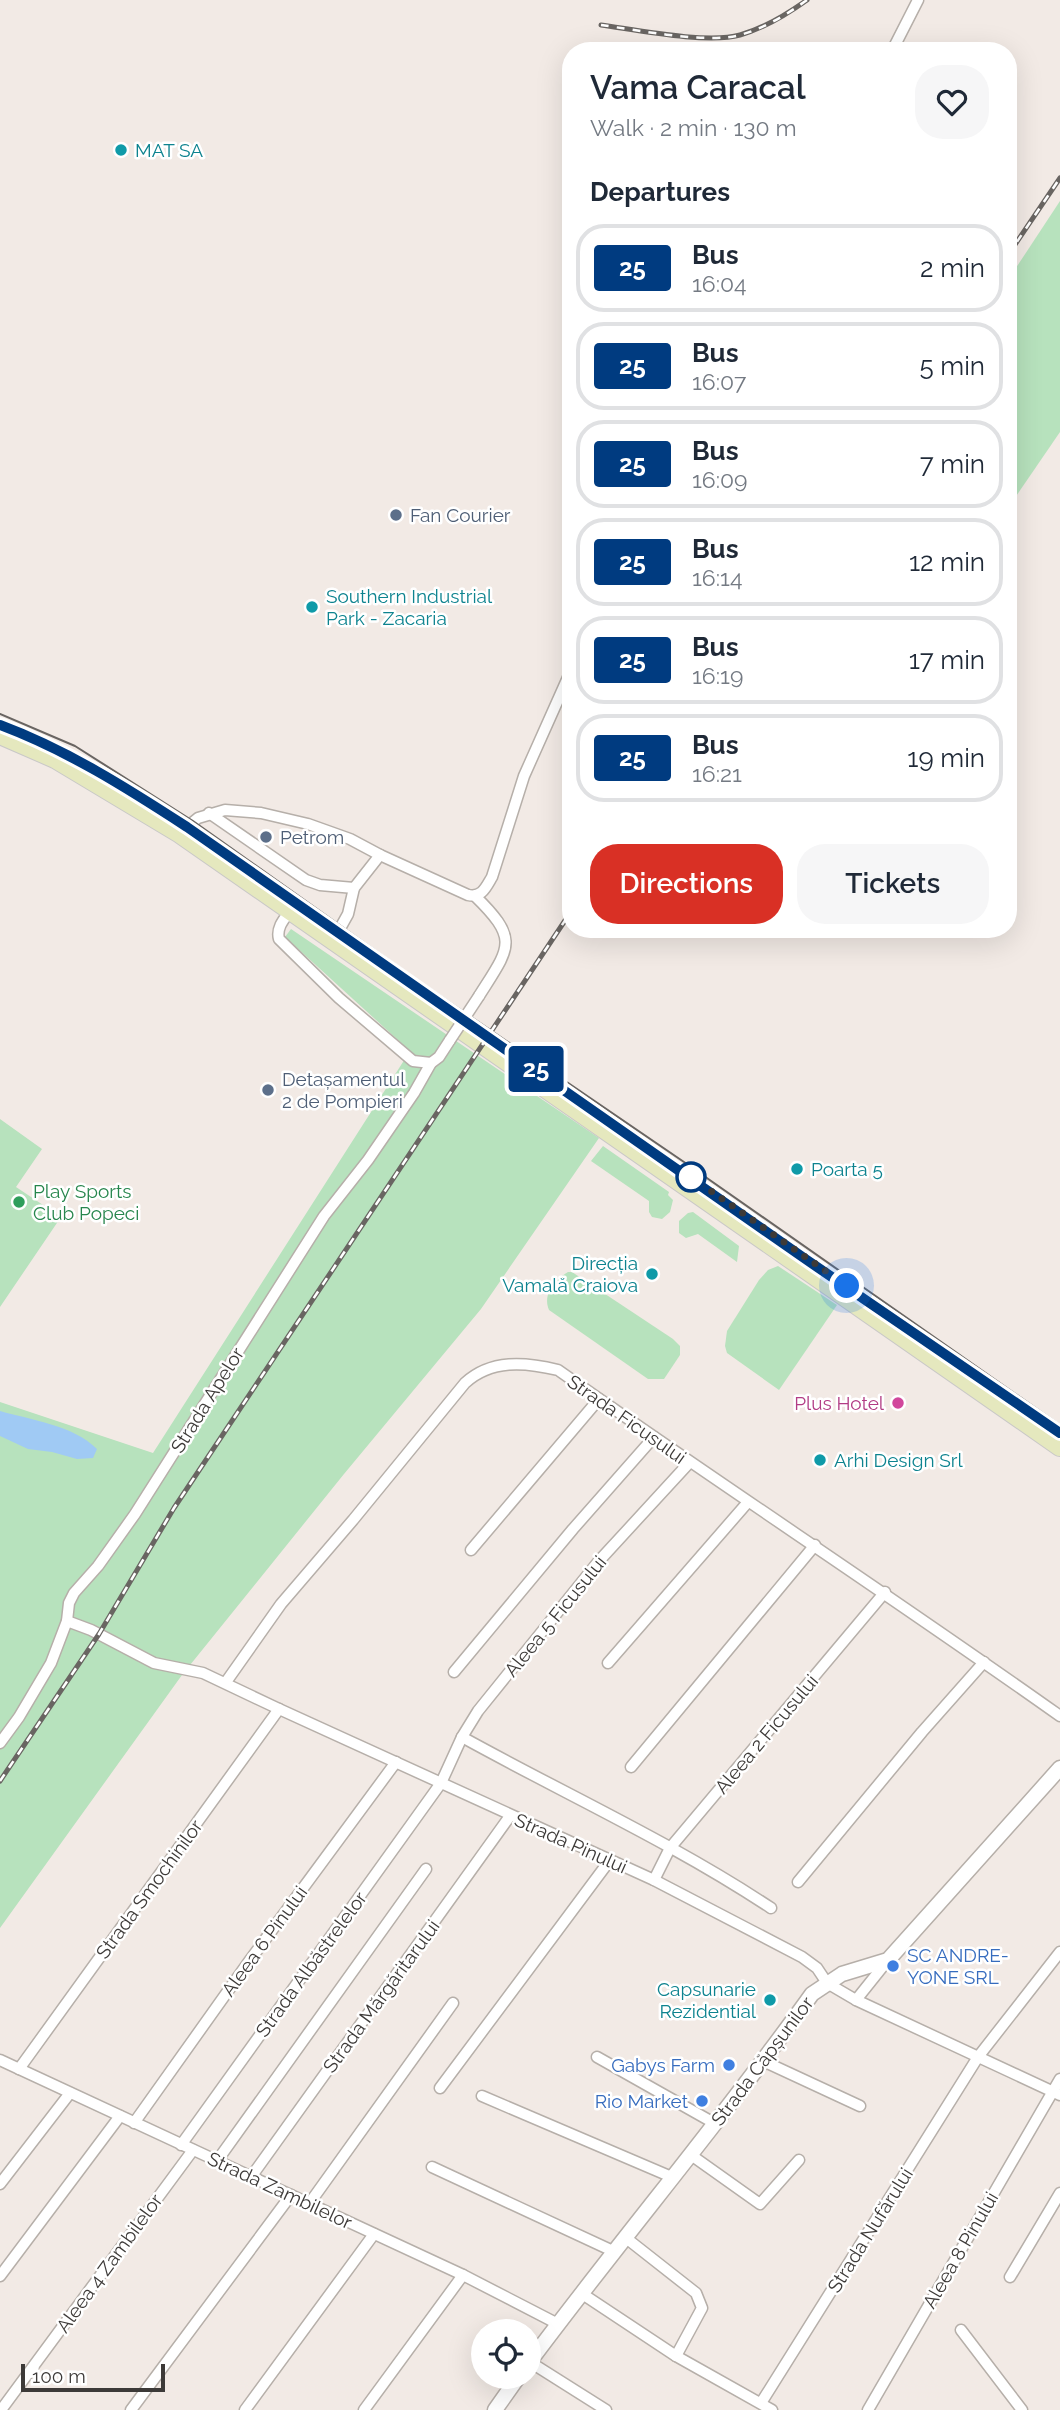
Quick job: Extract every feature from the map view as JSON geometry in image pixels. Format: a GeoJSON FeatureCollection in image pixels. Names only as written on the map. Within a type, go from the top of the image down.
{"type":"FeatureCollection","features":[{"type":"Feature","properties":{"kind":"main road"},"geometry":{"type":"LineString","coordinates":[[0,725],[34,738],[90,767],[187,827],[1060,1433]]}},
{"type":"Feature","properties":{"kind":"main road"},"geometry":{"type":"LineString","coordinates":[[0,735],[48,755],[180,834],[1060,1447]]}},
{"type":"Feature","properties":{"kind":"street"},"geometry":{"type":"LineString","coordinates":[[897,42],[918,0]]}},
{"type":"Feature","properties":{"kind":"street"},"geometry":{"type":"LineString","coordinates":[[187,827],[209,813],[225,810],[242,810],[308,824],[350,839],[380,855],[475,896],[481,894],[492,877],[524,776],[562,691]]}},
{"type":"Feature","properties":{"kind":"street"},"geometry":{"type":"LineString","coordinates":[[209,813],[306,880],[354,888]]}},
{"type":"Feature","properties":{"kind":"street"},"geometry":{"type":"LineString","coordinates":[[338,932],[348,914],[354,888],[380,855]]}},
{"type":"Feature","properties":{"kind":"street","name":"Strada Apelor"},"geometry":{"type":"LineString","coordinates":[[0,1743],[51,1663],[74,1593],[98,1566],[135,1514],[302,1248],[414,1093],[430,1063],[439,1057],[501,960],[507,941],[501,924],[475,896]]}},
{"type":"Feature","properties":{"kind":"street"},"geometry":{"type":"LineString","coordinates":[[290,911],[277,933],[279,939],[339,998],[413,1061],[430,1063]]}},
{"type":"Feature","properties":{"kind":"street","name":"Strada Ficusului"},"geometry":{"type":"LineString","coordinates":[[226,1682],[281,1604],[354,1520],[465,1382],[477,1372],[513,1364],[558,1370],[689,1463],[885,1592],[1060,1716]]}},
{"type":"Feature","properties":{"kind":"street"},"geometry":{"type":"LineString","coordinates":[[471,1550],[599,1399]]}},
{"type":"Feature","properties":{"kind":"street"},"geometry":{"type":"LineString","coordinates":[[454,1672],[654,1437]]}},
{"type":"Feature","properties":{"kind":"street","name":"Aleea 5 Ficusului"},"geometry":{"type":"LineString","coordinates":[[441,1783],[462,1737],[491,1693],[598,1562],[689,1463]]}},
{"type":"Feature","properties":{"kind":"street"},"geometry":{"type":"LineString","coordinates":[[608,1663],[748,1502]]}},
{"type":"Feature","properties":{"kind":"street"},"geometry":{"type":"LineString","coordinates":[[631,1767],[815,1545]]}},
{"type":"Feature","properties":{"kind":"street","name":"Aleea 2 Ficusului"},"geometry":{"type":"LineString","coordinates":[[654,1880],[670,1848],[885,1592]]}},
{"type":"Feature","properties":{"kind":"street","name":"Strada Pinului"},"geometry":{"type":"LineString","coordinates":[[67,1621],[91,1630],[154,1663],[203,1673],[226,1682],[510,1816],[654,1880],[802,1957],[817,1968],[827,1983],[856,2000],[1056,2093]]}},
{"type":"Feature","properties":{"kind":"street"},"geometry":{"type":"LineString","coordinates":[[799,1882],[922,1732],[984,1662]]}},
{"type":"Feature","properties":{"kind":"street","name":"Strada Smochinilor"},"geometry":{"type":"LineString","coordinates":[[19,2069],[279,1709]]}},
{"type":"Feature","properties":{"kind":"street"},"geometry":{"type":"LineString","coordinates":[[462,1737],[670,1848],[771,1908]]}},
{"type":"Feature","properties":{"kind":"street","name":"Aleea 6 Pinului"},"geometry":{"type":"LineString","coordinates":[[134,2123],[396,1762]]}},
{"type":"Feature","properties":{"kind":"street"},"geometry":{"type":"LineString","coordinates":[[856,2000],[888,1960],[1060,1768]]}},
{"type":"Feature","properties":{"kind":"street","name":"Strada Albăstrelelor"},"geometry":{"type":"LineString","coordinates":[[181,2146],[441,1783]]}},
{"type":"Feature","properties":{"kind":"street","name":"Strada Mărgăritarului"},"geometry":{"type":"LineString","coordinates":[[251,2177],[510,1816]]}},
{"type":"Feature","properties":{"kind":"street"},"geometry":{"type":"LineString","coordinates":[[440,2088],[610,1860]]}},
{"type":"Feature","properties":{"kind":"street"},"geometry":{"type":"LineString","coordinates":[[217,2161],[426,1868]]}},
{"type":"Feature","properties":{"kind":"street","name":"Strada Nufărului"},"geometry":{"type":"LineString","coordinates":[[761,2403],[978,2057],[1060,1952]]}},
{"type":"Feature","properties":{"kind":"street","name":"Strada Căpșunilor"},"geometry":{"type":"LineString","coordinates":[[541,2347],[674,2178],[812,1994],[842,1974],[888,1960]]}},
{"type":"Feature","properties":{"kind":"street"},"geometry":{"type":"LineString","coordinates":[[309,2204],[453,2003]]}},
{"type":"Feature","properties":{"kind":"street"},"geometry":{"type":"LineString","coordinates":[[597,2057],[714,2123]]}},
{"type":"Feature","properties":{"kind":"street"},"geometry":{"type":"LineString","coordinates":[[763,2061],[860,2106]]}},
{"type":"Feature","properties":{"kind":"street","name":"Strada Zambilelor"},"geometry":{"type":"LineString","coordinates":[[2,2064],[19,2069],[374,2234],[558,2324]]}},
{"type":"Feature","properties":{"kind":"street","name":"Aleea 8 Pinului"},"geometry":{"type":"LineString","coordinates":[[868,2410],[1056,2093],[1060,2079]]}},
{"type":"Feature","properties":{"kind":"street"},"geometry":{"type":"LineString","coordinates":[[0,2183],[69,2093]]}},
{"type":"Feature","properties":{"kind":"street"},"geometry":{"type":"LineString","coordinates":[[482,2096],[674,2178]]}},
{"type":"Feature","properties":{"kind":"street"},"geometry":{"type":"LineString","coordinates":[[0,2276],[120,2116]]}},
{"type":"Feature","properties":{"kind":"street","name":"Aleea 4 Zambilelor"},"geometry":{"type":"LineString","coordinates":[[1,2410],[193,2150]]}},
{"type":"Feature","properties":{"kind":"street"},"geometry":{"type":"LineString","coordinates":[[691,2155],[760,2204],[799,2160]]}},
{"type":"Feature","properties":{"kind":"street"},"geometry":{"type":"LineString","coordinates":[[432,2167],[615,2252]]}},
{"type":"Feature","properties":{"kind":"street"},"geometry":{"type":"LineString","coordinates":[[1010,2277],[1060,2193]]}},
{"type":"Feature","properties":{"kind":"street"},"geometry":{"type":"LineString","coordinates":[[131,2410],[290,2195]]}},
{"type":"Feature","properties":{"kind":"street"},"geometry":{"type":"LineString","coordinates":[[245,2410],[374,2234]]}},
{"type":"Feature","properties":{"kind":"street"},"geometry":{"type":"LineString","coordinates":[[625,2238],[696,2293],[702,2308],[676,2356]]}},
{"type":"Feature","properties":{"kind":"street"},"geometry":{"type":"LineString","coordinates":[[364,2410],[463,2276]]}},
{"type":"Feature","properties":{"kind":"street"},"geometry":{"type":"LineString","coordinates":[[581,2293],[676,2356],[772,2410]]}},
{"type":"Feature","properties":{"kind":"street"},"geometry":{"type":"LineString","coordinates":[[961,2330],[1022,2410]]}},
{"type":"Feature","properties":{"kind":"street"},"geometry":{"type":"LineString","coordinates":[[541,2370],[606,2410]]}},
{"type":"Feature","properties":{"kind":"street"},"geometry":{"type":"LineString","coordinates":[[495,2410],[510,2389]]}},
{"type":"Feature","properties":{"kind":"green space"},"geometry":{"type":"Polygon","coordinates":[[[1060,201],[1060,432],[1017,495],[1017,266],[1060,201]]]}},
{"type":"Feature","properties":{"kind":"green space"},"geometry":{"type":"Polygon","coordinates":[[[291,929],[599,1138],[481,1309],[182,1675],[0,1928],[0,1402],[153,1453],[410,1051],[285,937],[291,929]]]}},
{"type":"Feature","properties":{"kind":"green space","name":"Play Sports Club Popeci"},"geometry":{"type":"Polygon","coordinates":[[[0,1119],[42,1149],[16,1187],[61,1217],[0,1307],[0,1119]]]}},
{"type":"Feature","properties":{"kind":"green space"},"geometry":{"type":"Polygon","coordinates":[[[603,1146],[669,1192],[668,1195],[673,1200],[670,1212],[662,1219],[652,1217],[649,1201],[591,1161],[603,1146]]]}},
{"type":"Feature","properties":{"kind":"green space"},"geometry":{"type":"Polygon","coordinates":[[[693,1212],[739,1246],[737,1262],[698,1234],[686,1238],[679,1233],[679,1221],[693,1212]]]}},
{"type":"Feature","properties":{"kind":"green space"},"geometry":{"type":"Polygon","coordinates":[[[778,1266],[837,1305],[779,1390],[727,1353],[725,1346],[727,1331],[759,1280],[768,1270],[778,1266]]]}},
{"type":"Feature","properties":{"kind":"green space"},"geometry":{"type":"Polygon","coordinates":[[[568,1272],[572,1272],[680,1346],[680,1355],[664,1379],[648,1379],[549,1310],[547,1298],[551,1288],[568,1272]]]}},
{"type":"Feature","properties":{"kind":"water"},"geometry":{"type":"Polygon","coordinates":[[[0,1411],[51,1424],[76,1434],[97,1449],[93,1458],[77,1459],[28,1449],[0,1436],[0,1411]]]}},
{"type":"Feature","properties":{"kind":"tram line"},"geometry":{"type":"LineString","coordinates":[[0,714],[75,746],[193,821],[417,980],[684,1162],[1060,1425]]}},
{"type":"Feature","properties":{"kind":"railway"},"geometry":{"type":"LineString","coordinates":[[601,25],[672,35],[726,37],[767,25],[807,0]]}},
{"type":"Feature","properties":{"kind":"railway"},"geometry":{"type":"LineString","coordinates":[[1017,242],[1060,178]]}},
{"type":"Feature","properties":{"kind":"railway"},"geometry":{"type":"LineString","coordinates":[[0,1781],[99,1634],[174,1508],[562,925]]}},
{"type":"Feature","properties":{"kind":"bus line","name":"25"},"geometry":{"type":"LineString","coordinates":[[0,725],[61,751],[120,784],[187,827],[804,1258],[1060,1433]]}},
{"type":"Feature","properties":{"kind":"place","name":"MAT SA"},"geometry":{"type":"Point","coordinates":[121,150]}},
{"type":"Feature","properties":{"kind":"place","name":"Fan Courier"},"geometry":{"type":"Point","coordinates":[396,515]}},
{"type":"Feature","properties":{"kind":"place","name":"Southern Industrial Park - Zacaria"},"geometry":{"type":"Point","coordinates":[312,607]}},
{"type":"Feature","properties":{"kind":"place","name":"Petrom"},"geometry":{"type":"Point","coordinates":[266,837]}},
{"type":"Feature","properties":{"kind":"place","name":"Detașamentul 2 de Pompieri"},"geometry":{"type":"Point","coordinates":[268,1090]}},
{"type":"Feature","properties":{"kind":"place","name":"Poarta 5"},"geometry":{"type":"Point","coordinates":[797,1169]}},
{"type":"Feature","properties":{"kind":"place","name":"Play Sports Club Popeci"},"geometry":{"type":"Point","coordinates":[19,1202]}},
{"type":"Feature","properties":{"kind":"place","name":"Direcția Vamală Craiova"},"geometry":{"type":"Point","coordinates":[652,1274]}},
{"type":"Feature","properties":{"kind":"place","name":"Plus Hotel"},"geometry":{"type":"Point","coordinates":[898,1403]}},
{"type":"Feature","properties":{"kind":"place","name":"Arhi Design Srl"},"geometry":{"type":"Point","coordinates":[820,1460]}},
{"type":"Feature","properties":{"kind":"place","name":"SC ANDRE- YONE SRL"},"geometry":{"type":"Point","coordinates":[893,1966]}},
{"type":"Feature","properties":{"kind":"place","name":"Capsunarie Rezidential"},"geometry":{"type":"Point","coordinates":[770,2000]}},
{"type":"Feature","properties":{"kind":"place","name":"Gabys Farm"},"geometry":{"type":"Point","coordinates":[729,2065]}},
{"type":"Feature","properties":{"kind":"place","name":"Rio Market"},"geometry":{"type":"Point","coordinates":[702,2101]}},
{"type":"Feature","properties":{"kind":"route"},"geometry":{"type":"LineString","coordinates":[[691,1177],[847,1286]]}}]}
